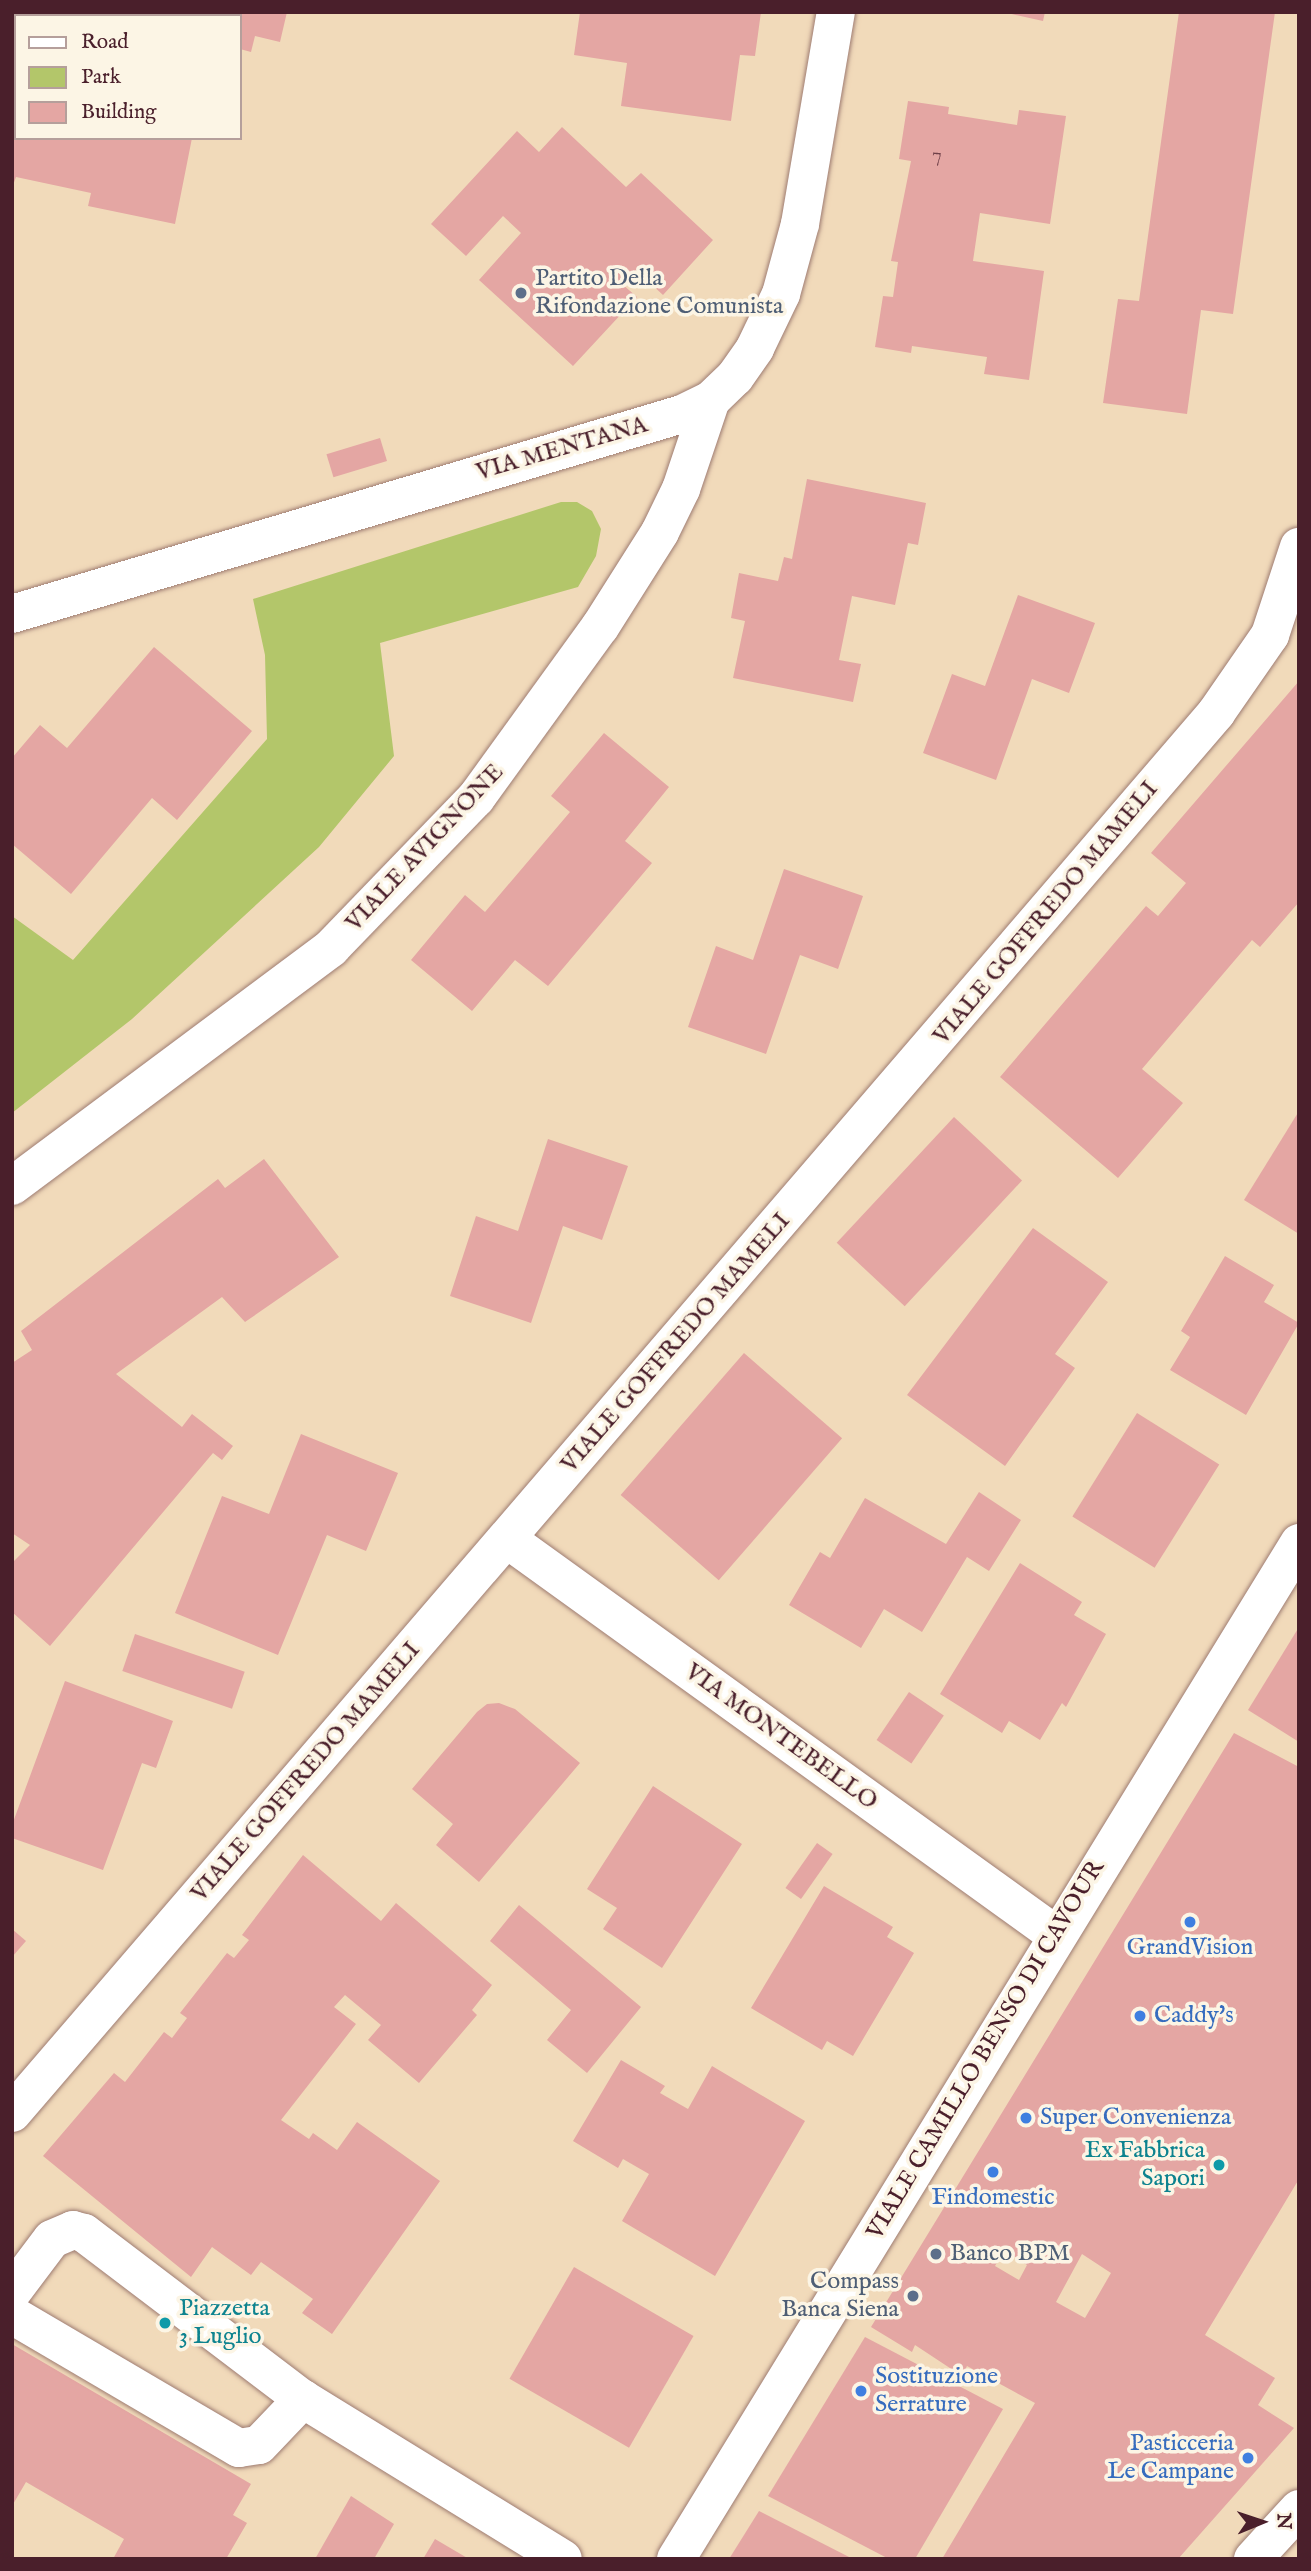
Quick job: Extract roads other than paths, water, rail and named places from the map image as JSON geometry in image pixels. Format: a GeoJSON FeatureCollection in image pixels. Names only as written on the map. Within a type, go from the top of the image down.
{"type":"FeatureCollection","features":[{"type":"Feature","properties":{"kind":"street","name":"VIA MENTANA"},"geometry":{"type":"LineString","coordinates":[[12,614],[682,414],[711,400],[736,377],[755,348],[781,295],[800,224],[836,12]]}},
{"type":"Feature","properties":{"kind":"street","name":"VIALE AVIGNONE"},"geometry":{"type":"LineString","coordinates":[[12,1186],[331,948],[468,807],[600,627],[660,532],[681,489],[711,400]]}},
{"type":"Feature","properties":{"kind":"street","name":"VIALE GOFFREDO MAMELI"},"geometry":{"type":"LineString","coordinates":[[12,2113],[1216,713],[1289,615],[1299,547]]}},
{"type":"Feature","properties":{"kind":"street","name":"VIA MONTEBELLO"},"geometry":{"type":"LineString","coordinates":[[507,1539],[1056,1935]]}},
{"type":"Feature","properties":{"kind":"street","name":"VIALE CAMILLO BENSO DI CAVOUR"},"geometry":{"type":"LineString","coordinates":[[676,2559],[1056,1935],[1299,1543]]}},
{"type":"Feature","properties":{"kind":"street"},"geometry":{"type":"LineString","coordinates":[[12,2292],[52,2239],[73,2230],[84,2233],[303,2399],[563,2559]]}},
{"type":"Feature","properties":{"kind":"street"},"geometry":{"type":"LineString","coordinates":[[12,2315],[239,2448],[259,2445],[303,2399]]}},
{"type":"Feature","properties":{"kind":"street"},"geometry":{"type":"LineString","coordinates":[[1253,2559],[1299,2509]]}},
{"type":"Feature","properties":{"kind":"place","name":"Partito Della Rifondazione Comunista"},"geometry":{"type":"Point","coordinates":[521,293]}},
{"type":"Feature","properties":{"kind":"place","name":"GrandVision"},"geometry":{"type":"Point","coordinates":[1190,1922]}},
{"type":"Feature","properties":{"kind":"place","name":"Caddy's"},"geometry":{"type":"Point","coordinates":[1140,2016]}},
{"type":"Feature","properties":{"kind":"place","name":"Super Convenienza"},"geometry":{"type":"Point","coordinates":[1026,2118]}},
{"type":"Feature","properties":{"kind":"place","name":"Ex Fabbrica Sapori"},"geometry":{"type":"Point","coordinates":[1219,2165]}},
{"type":"Feature","properties":{"kind":"place","name":"Findomestic"},"geometry":{"type":"Point","coordinates":[993,2172]}},
{"type":"Feature","properties":{"kind":"place","name":"Banco BPM"},"geometry":{"type":"Point","coordinates":[936,2254]}},
{"type":"Feature","properties":{"kind":"place","name":"Compass Banca Siena"},"geometry":{"type":"Point","coordinates":[913,2296]}},
{"type":"Feature","properties":{"kind":"place","name":"Piazzetta 3 Luglio"},"geometry":{"type":"Point","coordinates":[165,2323]}},
{"type":"Feature","properties":{"kind":"place","name":"Sostituzione Serrature"},"geometry":{"type":"Point","coordinates":[861,2391]}},
{"type":"Feature","properties":{"kind":"place","name":"Pasticceria Le Campane"},"geometry":{"type":"Point","coordinates":[1248,2458]}}]}
